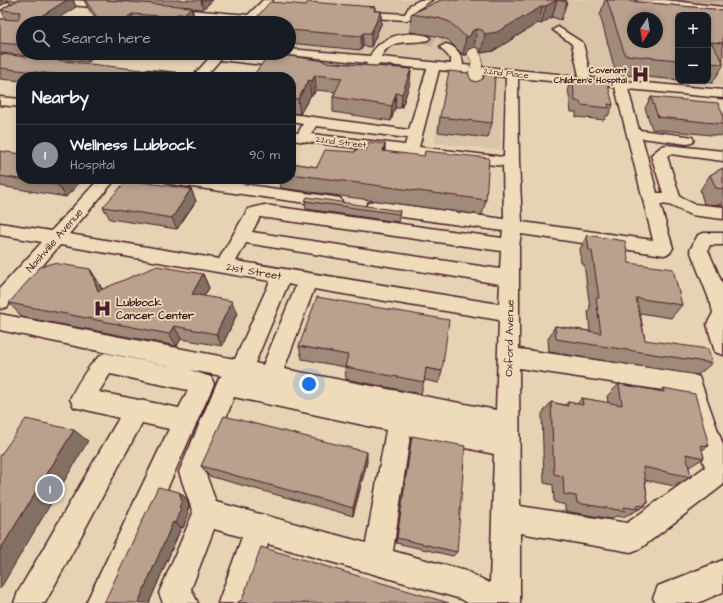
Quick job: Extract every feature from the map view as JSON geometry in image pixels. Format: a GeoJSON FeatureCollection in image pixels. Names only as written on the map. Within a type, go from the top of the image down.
{"type":"FeatureCollection","features":[{"type":"Feature","properties":{"kind":"highway"},"geometry":{"type":"LineString","coordinates":[[670,598],[723,576]]}},
{"type":"Feature","properties":{"kind":"street"},"geometry":{"type":"LineString","coordinates":[[49,0],[126,7]]}},
{"type":"Feature","properties":{"kind":"street"},"geometry":{"type":"LineString","coordinates":[[344,13],[407,17],[411,14],[414,7],[427,0]]}},
{"type":"Feature","properties":{"kind":"street"},"geometry":{"type":"LineString","coordinates":[[646,1],[670,11],[723,10]]}},
{"type":"Feature","properties":{"kind":"street"},"geometry":{"type":"LineString","coordinates":[[646,1],[654,12]]}},
{"type":"Feature","properties":{"kind":"street"},"geometry":{"type":"LineString","coordinates":[[253,16],[265,3],[277,7]]}},
{"type":"Feature","properties":{"kind":"street"},"geometry":{"type":"LineString","coordinates":[[158,10],[207,16]]}},
{"type":"Feature","properties":{"kind":"street"},"geometry":{"type":"LineString","coordinates":[[558,30],[577,43],[586,81]]}},
{"type":"Feature","properties":{"kind":"street"},"geometry":{"type":"LineString","coordinates":[[296,53],[374,60],[377,51],[383,44],[400,38],[424,38]]}},
{"type":"Feature","properties":{"kind":"street"},"geometry":{"type":"LineString","coordinates":[[446,47],[457,58],[457,68]]}},
{"type":"Feature","properties":{"kind":"street"},"geometry":{"type":"LineString","coordinates":[[474,54],[477,60],[474,88]]}},
{"type":"Feature","properties":{"kind":"street"},"geometry":{"type":"LineString","coordinates":[[331,68],[339,65],[342,57]]}},
{"type":"Feature","properties":{"kind":"street"},"geometry":{"type":"LineString","coordinates":[[203,72],[213,60]]}},
{"type":"Feature","properties":{"kind":"street"},"geometry":{"type":"LineString","coordinates":[[259,60],[300,65]]}},
{"type":"Feature","properties":{"kind":"street","name":"22nd Place"},"geometry":{"type":"LineString","coordinates":[[374,60],[369,69],[376,72],[433,72],[457,68],[586,81],[628,94],[719,98]]}},
{"type":"Feature","properties":{"kind":"street"},"geometry":{"type":"LineString","coordinates":[[411,150],[433,72]]}},
{"type":"Feature","properties":{"kind":"street","name":"Oxford Avenue"},"geometry":{"type":"LineString","coordinates":[[505,603],[512,74]]}},
{"type":"Feature","properties":{"kind":"street"},"geometry":{"type":"LineString","coordinates":[[224,266],[254,213],[264,211],[511,236],[664,248],[633,133],[628,94]]}},
{"type":"Feature","properties":{"kind":"street"},"geometry":{"type":"LineString","coordinates":[[0,100],[16,102]]}},
{"type":"Feature","properties":{"kind":"street"},"geometry":{"type":"LineString","coordinates":[[296,119],[415,135]]}},
{"type":"Feature","properties":{"kind":"street"},"geometry":{"type":"LineString","coordinates":[[297,136],[311,121]]}},
{"type":"Feature","properties":{"kind":"street"},"geometry":{"type":"LineString","coordinates":[[633,133],[723,144]]}},
{"type":"Feature","properties":{"kind":"street","name":"22nd Street"},"geometry":{"type":"LineString","coordinates":[[297,136],[511,162]]}},
{"type":"Feature","properties":{"kind":"street"},"geometry":{"type":"LineString","coordinates":[[673,200],[659,155],[667,150],[723,156]]}},
{"type":"Feature","properties":{"kind":"street","name":"Nashville Avenue"},"geometry":{"type":"LineString","coordinates":[[0,302],[104,184]]}},
{"type":"Feature","properties":{"kind":"street"},"geometry":{"type":"LineString","coordinates":[[208,184],[354,204],[511,236]]}},
{"type":"Feature","properties":{"kind":"street"},"geometry":{"type":"LineString","coordinates":[[650,197],[673,200],[691,209],[723,213]]}},
{"type":"Feature","properties":{"kind":"street","name":"21st Street"},"geometry":{"type":"LineString","coordinates":[[0,229],[509,314]]}},
{"type":"Feature","properties":{"kind":"street"},"geometry":{"type":"LineString","coordinates":[[240,236],[509,278]]}},
{"type":"Feature","properties":{"kind":"street"},"geometry":{"type":"LineString","coordinates":[[723,239],[704,239],[699,250],[722,304],[723,313],[717,324],[723,346]]}},
{"type":"Feature","properties":{"kind":"street"},"geometry":{"type":"LineString","coordinates":[[241,371],[282,276]]}},
{"type":"Feature","properties":{"kind":"street"},"geometry":{"type":"LineString","coordinates":[[263,381],[308,280]]}},
{"type":"Feature","properties":{"kind":"street"},"geometry":{"type":"LineString","coordinates":[[0,322],[179,368],[202,384],[101,603]]}},
{"type":"Feature","properties":{"kind":"street"},"geometry":{"type":"LineString","coordinates":[[506,517],[631,538],[719,472],[691,384],[508,358]]}},
{"type":"Feature","properties":{"kind":"street"},"geometry":{"type":"LineString","coordinates":[[185,421],[136,412],[82,399],[105,362],[241,371],[263,381],[402,413],[507,434]]}},
{"type":"Feature","properties":{"kind":"street"},"geometry":{"type":"LineString","coordinates":[[183,603],[174,593],[207,513],[192,472],[227,386],[263,381]]}},
{"type":"Feature","properties":{"kind":"street"},"geometry":{"type":"LineString","coordinates":[[29,603],[136,412]]}},
{"type":"Feature","properties":{"kind":"street"},"geometry":{"type":"LineString","coordinates":[[377,561],[402,413]]}},
{"type":"Feature","properties":{"kind":"street"},"geometry":{"type":"LineString","coordinates":[[207,513],[466,586],[498,603]]}},
{"type":"Feature","properties":{"kind":"street"},"geometry":{"type":"LineString","coordinates":[[233,603],[259,528]]}},
{"type":"Feature","properties":{"kind":"shaded area","name":"Covenant Children’s Hospital"},"geometry":{"type":"Polygon","coordinates":[[[278,0],[625,0],[723,13],[723,86],[700,84],[711,84],[711,12],[675,12],[675,82],[505,67],[500,150],[434,143],[450,62],[296,48],[296,16],[265,16],[278,0]]]}},
{"type":"Feature","properties":{"kind":"shaded area"},"geometry":{"type":"Polygon","coordinates":[[[657,0],[723,0],[723,7],[714,6],[657,0]]]}},
{"type":"Feature","properties":{"kind":"building"},"geometry":{"type":"Polygon","coordinates":[[[18,0],[67,0],[41,16],[19,16],[20,12],[1,10],[18,0]]]}},
{"type":"Feature","properties":{"kind":"building"},"geometry":{"type":"Polygon","coordinates":[[[85,0],[105,0],[191,7],[184,14],[177,14],[174,16],[132,14],[129,16],[96,16],[85,0]]]}},
{"type":"Feature","properties":{"kind":"building"},"geometry":{"type":"Polygon","coordinates":[[[441,0],[557,0],[543,6],[497,32],[485,34],[482,30],[477,29],[472,31],[470,36],[466,37],[450,22],[438,18],[411,14],[441,0]]]}},
{"type":"Feature","properties":{"kind":"building"},"geometry":{"type":"Polygon","coordinates":[[[607,0],[629,0],[723,10],[723,43],[711,42],[711,12],[675,12],[675,60],[625,55],[607,0]]]}},
{"type":"Feature","properties":{"kind":"building"},"geometry":{"type":"Polygon","coordinates":[[[270,2],[306,5],[308,2],[375,7],[374,11],[381,11],[371,33],[363,33],[361,36],[296,31],[296,16],[258,16],[270,2]]]}},
{"type":"Feature","properties":{"kind":"building"},"geometry":{"type":"Polygon","coordinates":[[[0,19],[16,20],[16,44],[0,43],[0,19]]]}},
{"type":"Feature","properties":{"kind":"building"},"geometry":{"type":"Polygon","coordinates":[[[711,42],[723,62],[723,64],[711,63],[711,42]]]}},
{"type":"Feature","properties":{"kind":"building"},"geometry":{"type":"Polygon","coordinates":[[[0,54],[16,56],[16,60],[54,60],[161,72],[36,72],[0,68],[0,54]]]}},
{"type":"Feature","properties":{"kind":"building"},"geometry":{"type":"Polygon","coordinates":[[[296,57],[325,61],[324,62],[411,69],[402,94],[396,93],[392,106],[333,97],[342,78],[315,75],[312,81],[309,80],[298,99],[296,99],[296,72],[256,72],[265,60],[296,60],[296,57]]]}},
{"type":"Feature","properties":{"kind":"building"},"geometry":{"type":"Polygon","coordinates":[[[449,71],[468,73],[471,80],[476,82],[483,79],[485,74],[495,75],[492,123],[440,117],[449,71]]]}},
{"type":"Feature","properties":{"kind":"building"},"geometry":{"type":"Polygon","coordinates":[[[572,77],[607,81],[613,105],[608,104],[609,108],[581,105],[580,101],[575,101],[572,77]]]}},
{"type":"Feature","properties":{"kind":"building"},"geometry":{"type":"Polygon","coordinates":[[[651,97],[718,103],[723,114],[723,124],[658,117],[651,97]]]}},
{"type":"Feature","properties":{"kind":"building"},"geometry":{"type":"Polygon","coordinates":[[[369,142],[385,144],[383,151],[424,156],[425,151],[489,158],[486,200],[296,175],[296,164],[317,167],[325,150],[355,152],[356,149],[366,150],[369,142]]]}},
{"type":"Feature","properties":{"kind":"building"},"geometry":{"type":"Polygon","coordinates":[[[0,151],[16,153],[16,178],[0,176],[0,151]]]}},
{"type":"Feature","properties":{"kind":"building"},"geometry":{"type":"Polygon","coordinates":[[[723,168],[723,189],[716,188],[710,175],[723,168]]]}},
{"type":"Feature","properties":{"kind":"building"},"geometry":{"type":"Polygon","coordinates":[[[123,184],[155,184],[191,189],[172,218],[103,207],[123,184]]]}},
{"type":"Feature","properties":{"kind":"building"},"geometry":{"type":"Polygon","coordinates":[[[307,197],[400,211],[399,214],[305,201],[307,197]]]}},
{"type":"Feature","properties":{"kind":"building"},"geometry":{"type":"Polygon","coordinates":[[[587,235],[625,241],[629,263],[673,269],[682,305],[636,298],[645,340],[708,349],[712,363],[556,339],[555,326],[601,333],[596,298],[599,298],[592,251],[589,250],[587,235]]]}},
{"type":"Feature","properties":{"kind":"building"},"geometry":{"type":"Polygon","coordinates":[[[53,263],[90,269],[98,291],[157,266],[203,274],[192,294],[232,301],[216,334],[174,326],[169,334],[9,303],[40,267],[53,263]]]}},
{"type":"Feature","properties":{"kind":"building"},"geometry":{"type":"Polygon","coordinates":[[[317,297],[449,320],[442,371],[426,368],[424,382],[345,367],[348,355],[299,346],[317,297]]]}},
{"type":"Feature","properties":{"kind":"building"},"geometry":{"type":"Polygon","coordinates":[[[619,384],[664,392],[663,388],[695,394],[709,446],[701,445],[704,458],[686,454],[691,477],[643,467],[648,503],[645,503],[645,506],[637,505],[638,509],[624,507],[625,511],[577,503],[576,496],[564,494],[563,476],[554,474],[551,402],[568,406],[568,402],[583,405],[582,398],[622,405],[619,384]]]}},
{"type":"Feature","properties":{"kind":"building"},"geometry":{"type":"Polygon","coordinates":[[[224,416],[367,452],[353,508],[201,466],[224,416]]]}},
{"type":"Feature","properties":{"kind":"building"},"geometry":{"type":"Polygon","coordinates":[[[26,419],[74,430],[0,550],[0,456],[26,419]]]}},
{"type":"Feature","properties":{"kind":"building"},"geometry":{"type":"Polygon","coordinates":[[[412,436],[465,446],[457,552],[397,538],[412,436]]]}},
{"type":"Feature","properties":{"kind":"building"},"geometry":{"type":"Polygon","coordinates":[[[158,487],[179,492],[182,501],[179,507],[181,508],[175,523],[173,522],[138,603],[104,603],[158,487]]]}},
{"type":"Feature","properties":{"kind":"building"},"geometry":{"type":"Polygon","coordinates":[[[261,547],[449,603],[238,603],[242,600],[261,547]]]}},
{"type":"Feature","properties":{"kind":"tunnel"},"geometry":{"type":"LineString","coordinates":[[424,38],[446,47]]}},
{"type":"Feature","properties":{"kind":"place","name":"Covenant Children’s Hospital"},"geometry":{"type":"Point","coordinates":[640,75]}},
{"type":"Feature","properties":{"kind":"place","name":"Lubbock Cancer Center"},"geometry":{"type":"Point","coordinates":[103,308]}},
{"type":"Feature","properties":{"kind":"place","name":"Wellness Lubbock"},"geometry":{"type":"Point","coordinates":[50,489]}}]}
